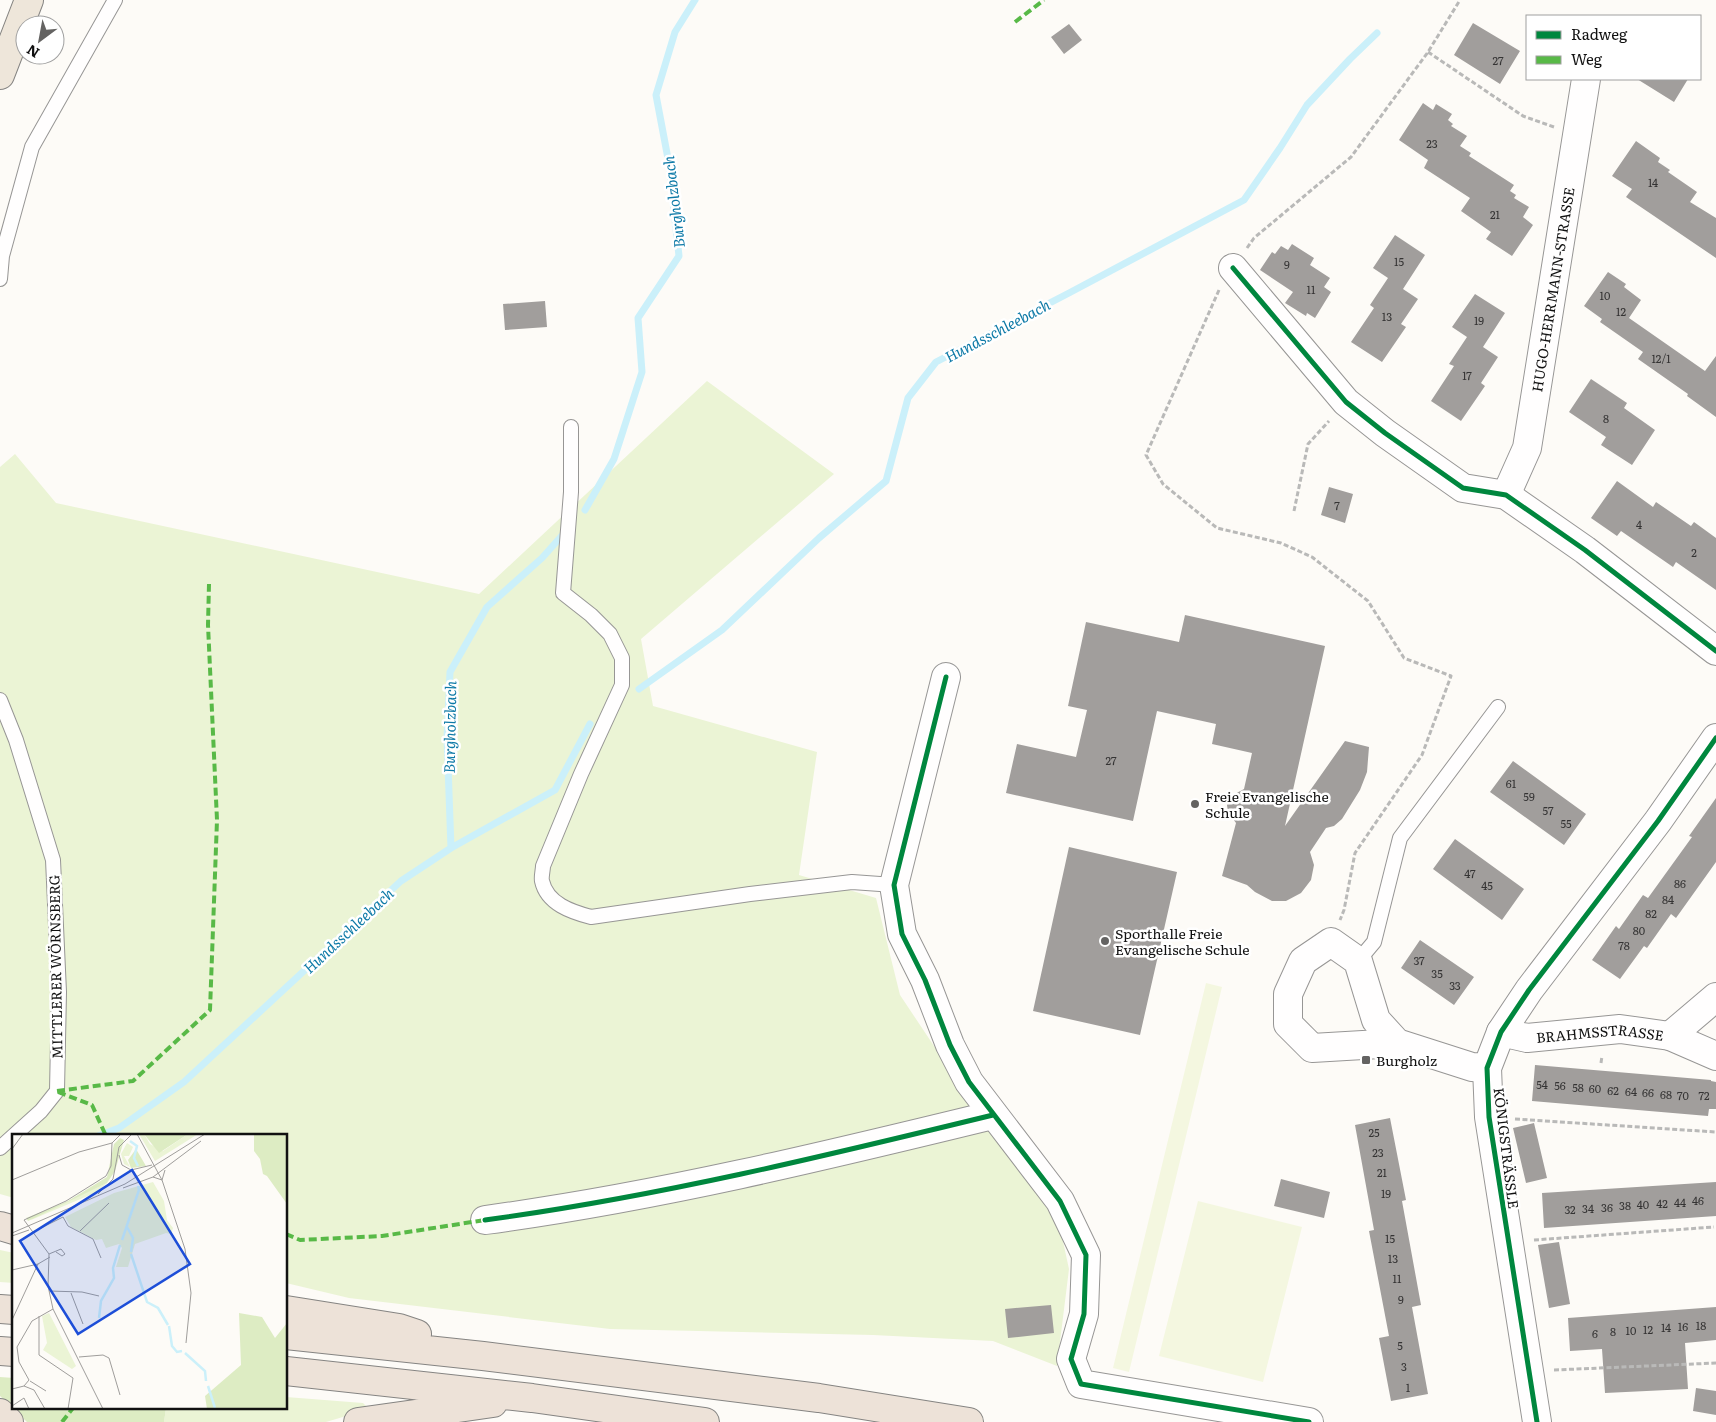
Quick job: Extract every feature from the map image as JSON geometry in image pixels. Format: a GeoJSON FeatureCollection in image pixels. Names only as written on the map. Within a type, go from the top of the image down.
{"type":"FeatureCollection","features":[{"type":"Feature","properties":{"kind":"highway"},"geometry":{"type":"LineString","coordinates":[[288,1310],[399,1328],[483,1356]]}},
{"type":"Feature","properties":{"kind":"highway"},"geometry":{"type":"LineString","coordinates":[[288,1334],[483,1356],[819,1398],[969,1422]]}},
{"type":"Feature","properties":{"kind":"highway"},"geometry":{"type":"LineString","coordinates":[[288,1371],[532,1398],[705,1422]]}},
{"type":"Feature","properties":{"kind":"highway"},"geometry":{"type":"LineString","coordinates":[[358,1422],[532,1398]]}},
{"type":"Feature","properties":{"kind":"highway"},"geometry":{"type":"LineString","coordinates":[[0,1413],[9,1422]]}},
{"type":"Feature","properties":{"kind":"main road"},"geometry":{"type":"LineString","coordinates":[[0,75],[29,0]]}},
{"type":"Feature","properties":{"kind":"street","name":"HUGO-HERRMANN-STRASSE"},"geometry":{"type":"LineString","coordinates":[[1506,495],[1527,448],[1586,80]]}},
{"type":"Feature","properties":{"kind":"street"},"geometry":{"type":"LineString","coordinates":[[1233,268],[1346,402],[1385,433],[1463,488],[1506,495],[1585,550],[1716,651]]}},
{"type":"Feature","properties":{"kind":"street"},"geometry":{"type":"LineString","coordinates":[[946,677],[894,884],[902,934],[925,980],[950,1044],[969,1082],[1060,1201],[1086,1255],[1084,1314],[1071,1358],[1081,1384],[1309,1422]]}},
{"type":"Feature","properties":{"kind":"street","name":"KÖNIGSTRÄSSLE"},"geometry":{"type":"LineString","coordinates":[[1537,1422],[1490,1117],[1487,1068],[1501,1032],[1529,990],[1658,821],[1716,738]]}},
{"type":"Feature","properties":{"kind":"street"},"geometry":{"type":"LineString","coordinates":[[1397,1042],[1376,1020],[1358,961],[1331,942],[1304,961],[1288,994],[1288,1024],[1312,1048],[1397,1042],[1472,1067],[1487,1068]]}},
{"type":"Feature","properties":{"kind":"street","name":"BRAHMSSTRASSE"},"geometry":{"type":"LineString","coordinates":[[1501,1032],[1527,1038],[1620,1029],[1670,1036],[1716,997]]}},
{"type":"Feature","properties":{"kind":"street"},"geometry":{"type":"LineString","coordinates":[[1670,1036],[1716,1056]]}},
{"type":"Feature","properties":{"kind":"street"},"geometry":{"type":"LineString","coordinates":[[485,1220],[545,1211],[734,1176],[994,1115]]}},
{"type":"Feature","properties":{"kind":"lane"},"geometry":{"type":"LineString","coordinates":[[0,279],[2,256],[32,147],[115,0]]}},
{"type":"Feature","properties":{"kind":"lane"},"geometry":{"type":"LineString","coordinates":[[571,428],[571,492],[563,593],[610,634],[622,658],[622,685],[581,774],[543,866],[542,881],[548,894],[561,906],[573,913],[591,917],[750,894],[852,882],[894,884]]}},
{"type":"Feature","properties":{"kind":"lane","name":"MITTLERER WÖRNSBERG"},"geometry":{"type":"LineString","coordinates":[[0,700],[16,740],[53,860],[59,992],[57,1091],[41,1111],[16,1134]]}},
{"type":"Feature","properties":{"kind":"lane"},"geometry":{"type":"LineString","coordinates":[[1358,961],[1374,942],[1400,838],[1498,707]]}},
{"type":"Feature","properties":{"kind":"lane","name":"MITTLERER WÖRNSBERG"},"geometry":{"type":"LineString","coordinates":[[0,1148],[12,1137]]}},
{"type":"Feature","properties":{"kind":"path"},"geometry":{"type":"LineString","coordinates":[[1331,942],[1344,910],[1355,853],[1422,755],[1451,676],[1404,658],[1368,600],[1312,557],[1282,543],[1217,528],[1163,484],[1146,455],[1219,290],[1233,268],[1254,238],[1351,156],[1428,52],[1460,0]]}},
{"type":"Feature","properties":{"kind":"path"},"geometry":{"type":"LineString","coordinates":[[1428,52],[1523,116],[1576,135]]}},
{"type":"Feature","properties":{"kind":"path"},"geometry":{"type":"LineString","coordinates":[[1294,511],[1308,444],[1346,402]]}},
{"type":"Feature","properties":{"kind":"path"},"geometry":{"type":"LineString","coordinates":[[1490,1117],[1716,1132]]}},
{"type":"Feature","properties":{"kind":"path"},"geometry":{"type":"LineString","coordinates":[[1509,1242],[1714,1227]]}},
{"type":"Feature","properties":{"kind":"path"},"geometry":{"type":"LineString","coordinates":[[1529,1372],[1716,1363]]}},
{"type":"Feature","properties":{"kind":"green space"},"geometry":{"type":"Polygon","coordinates":[[[707,381],[834,474],[641,639],[653,706],[817,752],[799,875],[876,898],[900,995],[970,1100],[1059,1223],[1069,1269],[1057,1366],[993,1341],[873,1335],[610,1329],[349,1298],[288,1283],[288,1134],[12,1134],[12,1197],[0,1194],[0,467],[15,454],[56,503],[479,594],[707,381]]]}},
{"type":"Feature","properties":{"kind":"green space"},"geometry":{"type":"Polygon","coordinates":[[[1206,983],[1222,987],[1129,1372],[1113,1368],[1206,983]]]}},
{"type":"Feature","properties":{"kind":"green space"},"geometry":{"type":"Polygon","coordinates":[[[1198,1201],[1302,1227],[1263,1382],[1159,1356],[1198,1201]]]}},
{"type":"Feature","properties":{"kind":"green space"},"geometry":{"type":"Polygon","coordinates":[[[0,1250],[12,1253],[12,1283],[0,1282],[0,1250]]]}},
{"type":"Feature","properties":{"kind":"green space"},"geometry":{"type":"Polygon","coordinates":[[[0,1377],[12,1378],[12,1408],[0,1396],[0,1377]]]}},
{"type":"Feature","properties":{"kind":"green space"},"geometry":{"type":"Polygon","coordinates":[[[288,1397],[363,1403],[367,1407],[363,1411],[326,1422],[164,1422],[166,1410],[288,1410],[288,1397]]]}},
{"type":"Feature","properties":{"kind":"green space"},"geometry":{"type":"Polygon","coordinates":[[[15,1410],[166,1410],[164,1422],[27,1422],[15,1410]]]}},
{"type":"Feature","properties":{"kind":"building"},"geometry":{"type":"Polygon","coordinates":[[[1473,23],[1520,51],[1500,84],[1454,55],[1473,23]]]}},
{"type":"Feature","properties":{"kind":"building"},"geometry":{"type":"Polygon","coordinates":[[[1069,24],[1082,40],[1064,54],[1051,37],[1069,24]]]}},
{"type":"Feature","properties":{"kind":"building"},"geometry":{"type":"Polygon","coordinates":[[[1639,80],[1687,80],[1674,102],[1639,80]]]}},
{"type":"Feature","properties":{"kind":"building"},"geometry":{"type":"Polygon","coordinates":[[[1423,103],[1433,110],[1436,104],[1452,114],[1448,120],[1453,124],[1451,126],[1467,136],[1460,146],[1471,153],[1469,156],[1514,185],[1510,191],[1516,195],[1514,198],[1529,207],[1523,217],[1533,225],[1512,256],[1486,239],[1491,232],[1461,211],[1470,198],[1424,168],[1428,160],[1399,140],[1423,103]]]}},
{"type":"Feature","properties":{"kind":"building"},"geometry":{"type":"Polygon","coordinates":[[[1636,141],[1660,158],[1658,162],[1670,170],[1668,172],[1697,192],[1690,202],[1716,218],[1716,258],[1626,197],[1632,189],[1612,176],[1636,141]]]}},
{"type":"Feature","properties":{"kind":"building"},"geometry":{"type":"Polygon","coordinates":[[[1395,235],[1425,255],[1403,289],[1418,299],[1401,324],[1406,327],[1382,362],[1351,342],[1374,308],[1370,305],[1388,278],[1373,268],[1395,235]]]}},
{"type":"Feature","properties":{"kind":"building"},"geometry":{"type":"Polygon","coordinates":[[[1292,244],[1314,258],[1310,265],[1330,278],[1324,287],[1331,292],[1315,318],[1307,313],[1306,316],[1285,303],[1293,292],[1260,270],[1272,252],[1275,254],[1281,246],[1288,250],[1292,244]]]}},
{"type":"Feature","properties":{"kind":"building"},"geometry":{"type":"Polygon","coordinates":[[[1608,272],[1626,284],[1624,287],[1641,300],[1629,318],[1705,371],[1716,356],[1716,417],[1687,396],[1688,394],[1638,359],[1643,352],[1600,322],[1602,319],[1584,306],[1608,272]]]}},
{"type":"Feature","properties":{"kind":"building"},"geometry":{"type":"Polygon","coordinates":[[[1475,294],[1505,313],[1483,347],[1498,357],[1481,383],[1485,386],[1461,421],[1431,401],[1454,366],[1449,364],[1467,337],[1452,327],[1475,294]]]}},
{"type":"Feature","properties":{"kind":"building"},"geometry":{"type":"Polygon","coordinates":[[[545,301],[547,327],[505,330],[503,304],[545,301]]]}},
{"type":"Feature","properties":{"kind":"building"},"geometry":{"type":"Polygon","coordinates":[[[1591,379],[1627,403],[1624,408],[1655,430],[1632,465],[1601,445],[1606,437],[1569,412],[1591,379]]]}},
{"type":"Feature","properties":{"kind":"building"},"geometry":{"type":"Polygon","coordinates":[[[1617,481],[1653,507],[1656,502],[1691,526],[1694,522],[1716,538],[1716,590],[1676,562],[1673,567],[1621,531],[1617,536],[1591,518],[1617,481]]]}},
{"type":"Feature","properties":{"kind":"building"},"geometry":{"type":"Polygon","coordinates":[[[1329,487],[1353,494],[1345,523],[1321,515],[1329,487]]]}},
{"type":"Feature","properties":{"kind":"building"},"geometry":{"type":"Polygon","coordinates":[[[1185,615],[1325,646],[1285,826],[1345,741],[1369,747],[1367,772],[1360,790],[1342,819],[1334,826],[1326,828],[1310,852],[1314,865],[1311,880],[1301,893],[1286,901],[1272,901],[1255,892],[1247,885],[1222,876],[1236,823],[1228,812],[1227,805],[1233,795],[1244,789],[1252,753],[1212,744],[1216,724],[1157,711],[1133,821],[1006,793],[1017,744],[1076,757],[1087,710],[1068,706],[1086,622],[1179,642],[1185,615]]]}},
{"type":"Feature","properties":{"kind":"building"},"geometry":{"type":"Polygon","coordinates":[[[1513,761],[1586,814],[1564,845],[1490,792],[1513,761]]]}},
{"type":"Feature","properties":{"kind":"building"},"geometry":{"type":"Polygon","coordinates":[[[1716,798],[1716,862],[1676,918],[1671,914],[1647,948],[1644,946],[1620,979],[1592,960],[1616,926],[1619,929],[1643,895],[1648,898],[1692,837],[1689,836],[1716,798]]]}},
{"type":"Feature","properties":{"kind":"building"},"geometry":{"type":"Polygon","coordinates":[[[1455,839],[1524,889],[1502,920],[1433,869],[1455,839]]]}},
{"type":"Feature","properties":{"kind":"building","name":"Sporthalle Freie Evangelische Schule"},"geometry":{"type":"Polygon","coordinates":[[[1069,847],[1177,872],[1140,1035],[1033,1011],[1069,847]]]}},
{"type":"Feature","properties":{"kind":"building"},"geometry":{"type":"Polygon","coordinates":[[[1420,940],[1474,977],[1454,1005],[1401,968],[1420,940]]]}},
{"type":"Feature","properties":{"kind":"building"},"geometry":{"type":"Polygon","coordinates":[[[1535,1065],[1711,1080],[1716,1082],[1716,1109],[1709,1109],[1708,1116],[1532,1101],[1535,1065]]]}},
{"type":"Feature","properties":{"kind":"building"},"geometry":{"type":"Polygon","coordinates":[[[1390,1118],[1406,1200],[1402,1201],[1421,1305],[1412,1307],[1428,1394],[1391,1401],[1379,1338],[1389,1336],[1369,1231],[1374,1230],[1355,1125],[1390,1118]]]}},
{"type":"Feature","properties":{"kind":"building"},"geometry":{"type":"Polygon","coordinates":[[[1534,1123],[1547,1178],[1526,1183],[1513,1128],[1534,1123]]]}},
{"type":"Feature","properties":{"kind":"building"},"geometry":{"type":"Polygon","coordinates":[[[1281,1179],[1330,1192],[1324,1218],[1274,1206],[1281,1179]]]}},
{"type":"Feature","properties":{"kind":"building"},"geometry":{"type":"Polygon","coordinates":[[[1716,1182],[1716,1216],[1544,1228],[1542,1193],[1716,1182]]]}},
{"type":"Feature","properties":{"kind":"building"},"geometry":{"type":"Polygon","coordinates":[[[1559,1242],[1570,1304],[1549,1308],[1538,1245],[1559,1242]]]}},
{"type":"Feature","properties":{"kind":"building"},"geometry":{"type":"Polygon","coordinates":[[[1051,1305],[1054,1333],[1008,1338],[1005,1309],[1051,1305]]]}},
{"type":"Feature","properties":{"kind":"building"},"geometry":{"type":"Polygon","coordinates":[[[1716,1307],[1716,1340],[1685,1343],[1688,1389],[1605,1393],[1602,1349],[1570,1351],[1568,1318],[1716,1307]]]}},
{"type":"Feature","properties":{"kind":"building"},"geometry":{"type":"Polygon","coordinates":[[[1696,1388],[1716,1391],[1716,1415],[1693,1411],[1696,1388]]]}},
{"type":"Feature","properties":{"kind":"waterway","name":"Burgholzbach"},"geometry":{"type":"LineString","coordinates":[[585,510],[614,459],[642,372],[638,318],[679,256],[669,164],[656,95],[675,32],[695,0]]}},
{"type":"Feature","properties":{"kind":"waterway","name":"Hundsschleebach"},"geometry":{"type":"LineString","coordinates":[[639,689],[722,630],[819,538],[886,481],[908,398],[936,362],[1244,200],[1307,105],[1377,33]]}},
{"type":"Feature","properties":{"kind":"waterway","name":"Burgholzbach"},"geometry":{"type":"LineString","coordinates":[[451,848],[447,738],[450,672],[487,607],[542,558],[567,530]]}},
{"type":"Feature","properties":{"kind":"waterway","name":"Hundsschleebach"},"geometry":{"type":"LineString","coordinates":[[103,1134],[119,1128],[184,1082],[401,881],[451,848],[555,790],[590,724]]}},
{"type":"Feature","properties":{"kind":"marked path"},"geometry":{"type":"LineString","coordinates":[[1015,22],[1044,0]]}},
{"type":"Feature","properties":{"kind":"marked path"},"geometry":{"type":"LineString","coordinates":[[57,1091],[133,1081],[210,1010],[217,820],[208,625],[209,584]]}},
{"type":"Feature","properties":{"kind":"marked path"},"geometry":{"type":"LineString","coordinates":[[58,1092],[92,1105],[105,1134]]}},
{"type":"Feature","properties":{"kind":"marked path"},"geometry":{"type":"LineString","coordinates":[[288,1235],[300,1240],[382,1236],[485,1220]]}},
{"type":"Feature","properties":{"kind":"marked path"},"geometry":{"type":"LineString","coordinates":[[62,1422],[71,1410]]}},
{"type":"Feature","properties":{"kind":"cycle path"},"geometry":{"type":"LineString","coordinates":[[1233,268],[1346,402],[1385,433],[1463,488],[1506,495],[1585,550],[1716,651]]}},
{"type":"Feature","properties":{"kind":"cycle path"},"geometry":{"type":"LineString","coordinates":[[946,677],[894,885],[902,934],[925,980],[950,1045],[969,1082],[1060,1201],[1086,1255],[1084,1314],[1071,1359],[1081,1384],[1309,1422]]}},
{"type":"Feature","properties":{"kind":"cycle path"},"geometry":{"type":"LineString","coordinates":[[1537,1422],[1489,1117],[1487,1068],[1501,1032],[1529,990],[1658,821],[1716,738]]}},
{"type":"Feature","properties":{"kind":"cycle path"},"geometry":{"type":"LineString","coordinates":[[485,1220],[613,1200],[740,1174],[993,1115]]}},
{"type":"Feature","properties":{"kind":"place","name":"Freie Evangelische Schule"},"geometry":{"type":"Point","coordinates":[1195,804]}},
{"type":"Feature","properties":{"kind":"place","name":"Sporthalle Freie Evangelische Schule"},"geometry":{"type":"Point","coordinates":[1105,941]}},
{"type":"Feature","properties":{"kind":"place","name":"Burgholz"},"geometry":{"type":"Point","coordinates":[1366,1060]}}]}
